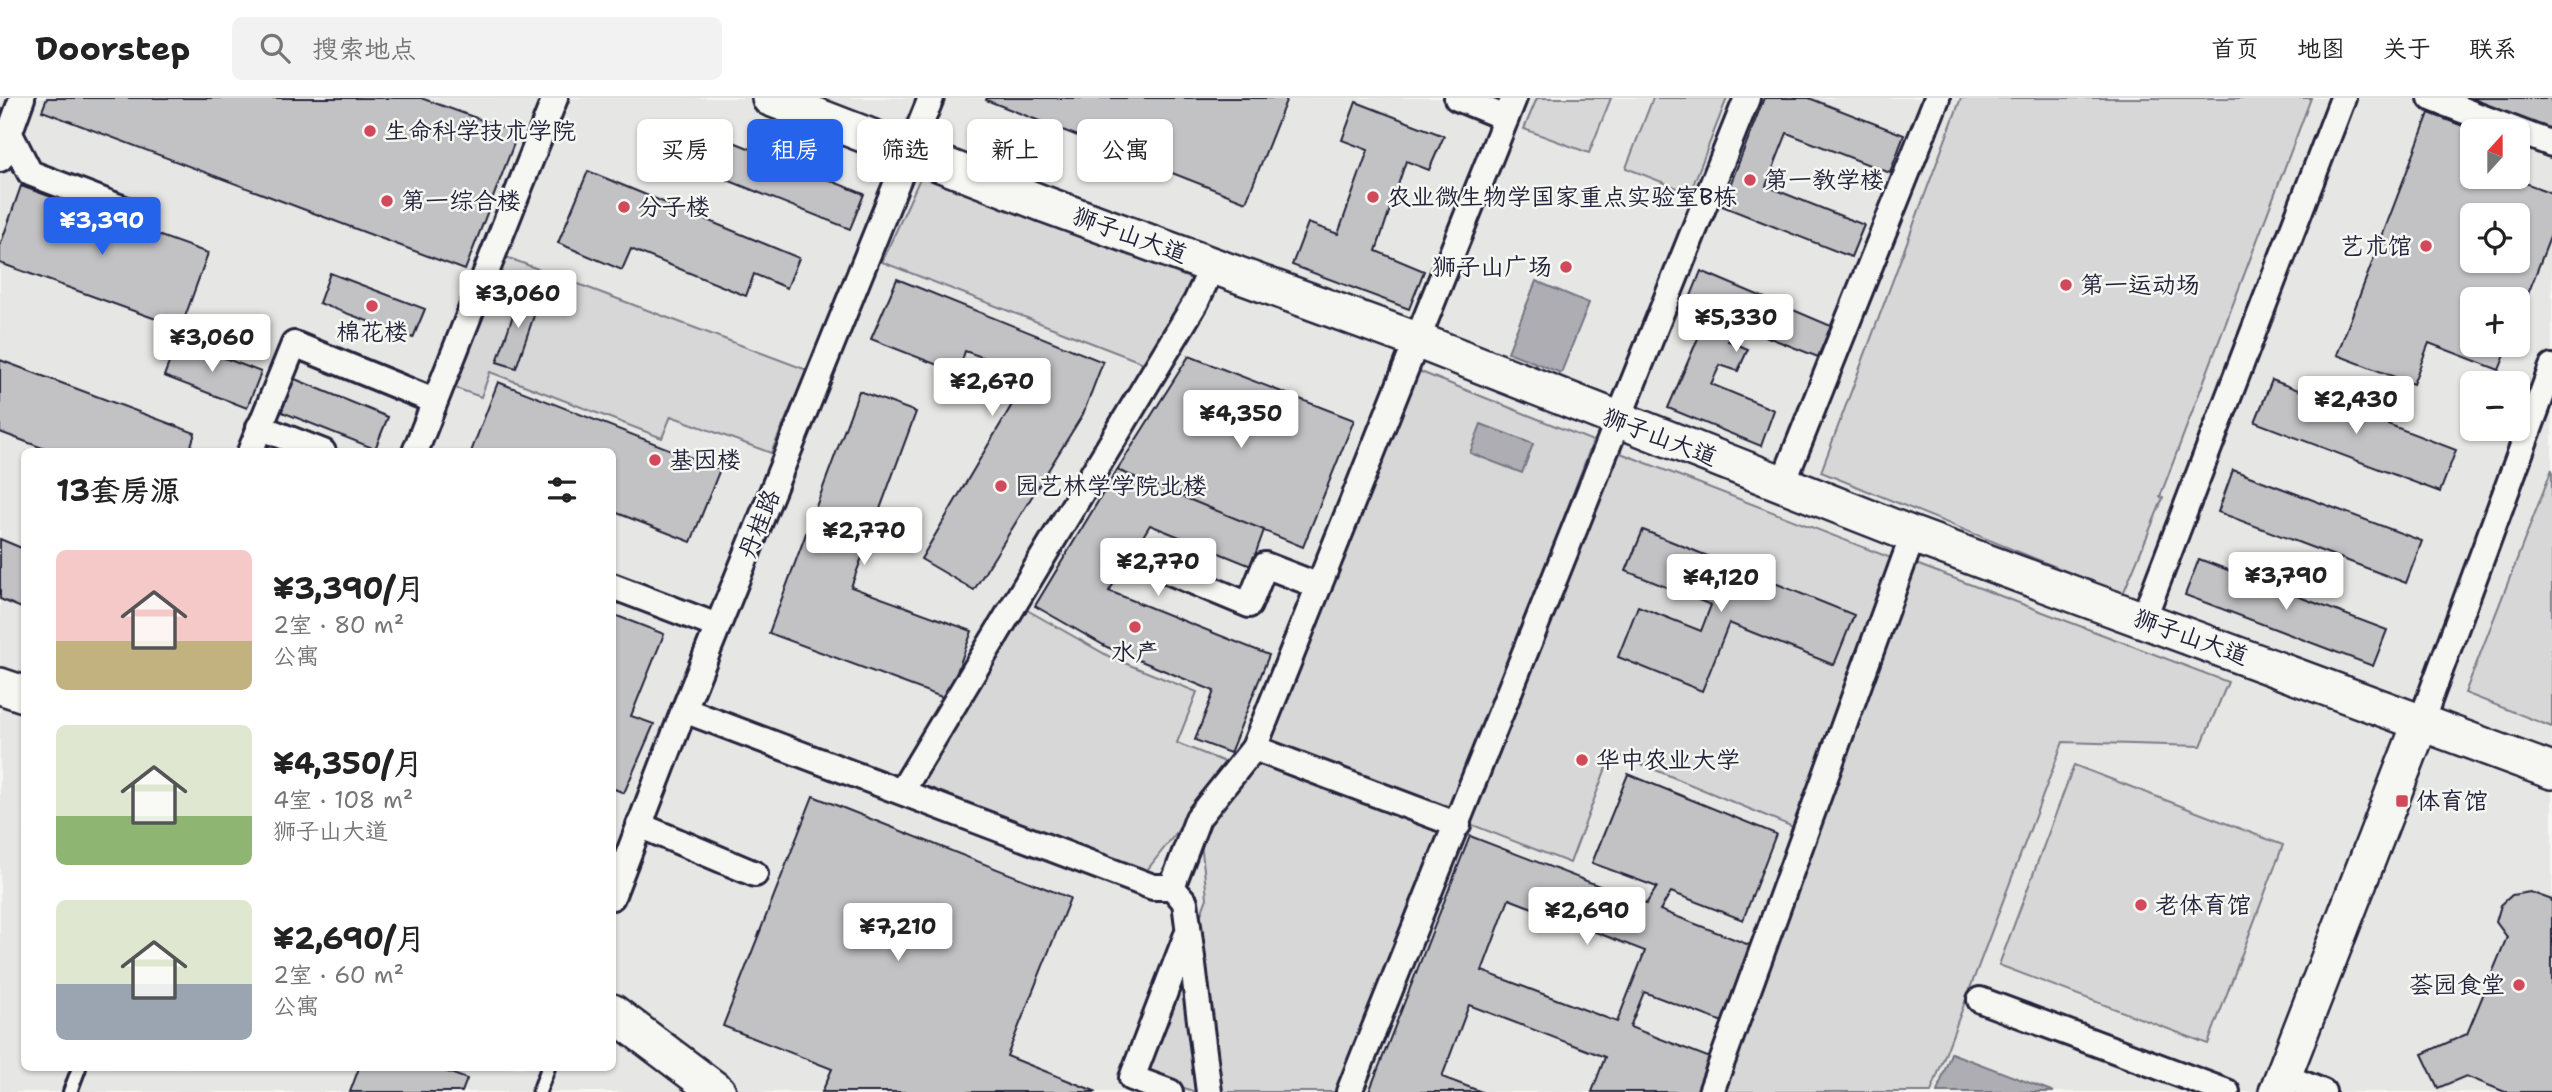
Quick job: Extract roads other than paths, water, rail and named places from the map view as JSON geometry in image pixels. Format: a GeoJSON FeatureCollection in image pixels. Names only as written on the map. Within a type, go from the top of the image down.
{"type":"FeatureCollection","features":[{"type":"Feature","properties":{"kind":"street"},"geometry":{"type":"LineString","coordinates":[[0,159],[22,98]]}},
{"type":"Feature","properties":{"kind":"street"},"geometry":{"type":"LineString","coordinates":[[417,448],[555,98]]}},
{"type":"Feature","properties":{"kind":"street","name":"丹桂路"},"geometry":{"type":"LineString","coordinates":[[923,119],[931,98]]}},
{"type":"Feature","properties":{"kind":"street"},"geometry":{"type":"LineString","coordinates":[[1172,887],[1198,818],[1254,748],[1510,108],[1457,98]]}},
{"type":"Feature","properties":{"kind":"street"},"geometry":{"type":"LineString","coordinates":[[1349,1092],[1620,422],[1747,98]]}},
{"type":"Feature","properties":{"kind":"street"},"geometry":{"type":"LineString","coordinates":[[1783,483],[1937,98]]}},
{"type":"Feature","properties":{"kind":"street"},"geometry":{"type":"LineString","coordinates":[[2143,620],[2343,98]]}},
{"type":"Feature","properties":{"kind":"street"},"geometry":{"type":"LineString","coordinates":[[2431,98],[2552,144]]}},
{"type":"Feature","properties":{"kind":"street","name":"狮子山大道"},"geometry":{"type":"LineString","coordinates":[[776,99],[857,131]]}},
{"type":"Feature","properties":{"kind":"street"},"geometry":{"type":"LineString","coordinates":[[9,132],[30,173],[140,215]]}},
{"type":"Feature","properties":{"kind":"street","name":"狮子山大道"},"geometry":{"type":"LineString","coordinates":[[953,167],[1045,199],[1419,341],[1620,422],[1913,534],[2552,771]]}},
{"type":"Feature","properties":{"kind":"street","name":"丹桂路"},"geometry":{"type":"LineString","coordinates":[[616,886],[684,710],[898,182]]}},
{"type":"Feature","properties":{"kind":"street"},"geometry":{"type":"LineString","coordinates":[[902,791],[1196,302],[1213,265]]}},
{"type":"Feature","properties":{"kind":"street"},"geometry":{"type":"LineString","coordinates":[[251,448],[294,344],[435,401]]}},
{"type":"Feature","properties":{"kind":"street"},"geometry":{"type":"LineString","coordinates":[[2323,1092],[2281,1084],[2421,722],[2552,367]]}},
{"type":"Feature","properties":{"kind":"street"},"geometry":{"type":"LineString","coordinates":[[259,427],[313,448]]}},
{"type":"Feature","properties":{"kind":"street"},"geometry":{"type":"LineString","coordinates":[[1711,1092],[1913,534]]}},
{"type":"Feature","properties":{"kind":"street"},"geometry":{"type":"LineString","coordinates":[[1141,560],[1249,605],[1265,565],[1319,586]]}},
{"type":"Feature","properties":{"kind":"street"},"geometry":{"type":"LineString","coordinates":[[616,588],[718,626]]}},
{"type":"Feature","properties":{"kind":"street"},"geometry":{"type":"LineString","coordinates":[[0,686],[21,693]]}},
{"type":"Feature","properties":{"kind":"street"},"geometry":{"type":"LineString","coordinates":[[684,710],[1153,887],[1172,887],[1185,902],[1209,1092]]}},
{"type":"Feature","properties":{"kind":"street"},"geometry":{"type":"LineString","coordinates":[[1254,748],[1458,825]]}},
{"type":"Feature","properties":{"kind":"street"},"geometry":{"type":"LineString","coordinates":[[639,825],[755,874]]}},
{"type":"Feature","properties":{"kind":"street"},"geometry":{"type":"LineString","coordinates":[[1170,1092],[1132,1078],[1187,934]]}},
{"type":"Feature","properties":{"kind":"street"},"geometry":{"type":"LineString","coordinates":[[1980,1000],[2227,1092]]}},
{"type":"Feature","properties":{"kind":"street"},"geometry":{"type":"LineString","coordinates":[[616,1015],[718,1088]]}},
{"type":"Feature","properties":{"kind":"lane"},"geometry":{"type":"LineString","coordinates":[[70,1092],[78,1071]]}},
{"type":"Feature","properties":{"kind":"lane"},"geometry":{"type":"LineString","coordinates":[[539,1092],[547,1071]]}},
{"type":"Feature","properties":{"kind":"place","name":"生命科学技术学院"},"geometry":{"type":"Point","coordinates":[370,131]}},
{"type":"Feature","properties":{"kind":"place","name":"第一教学楼"},"geometry":{"type":"Point","coordinates":[1750,180]}},
{"type":"Feature","properties":{"kind":"place","name":"农业微生物学国家重点实验室B栋"},"geometry":{"type":"Point","coordinates":[1373,197]}},
{"type":"Feature","properties":{"kind":"place","name":"第一综合楼"},"geometry":{"type":"Point","coordinates":[387,201]}},
{"type":"Feature","properties":{"kind":"place","name":"分子楼"},"geometry":{"type":"Point","coordinates":[624,207]}},
{"type":"Feature","properties":{"kind":"place","name":"艺术馆"},"geometry":{"type":"Point","coordinates":[2426,246]}},
{"type":"Feature","properties":{"kind":"place","name":"狮子山广场"},"geometry":{"type":"Point","coordinates":[1566,267]}},
{"type":"Feature","properties":{"kind":"place","name":"第一运动场"},"geometry":{"type":"Point","coordinates":[2066,285]}},
{"type":"Feature","properties":{"kind":"place","name":"棉花楼"},"geometry":{"type":"Point","coordinates":[372,306]}},
{"type":"Feature","properties":{"kind":"place","name":"基因楼"},"geometry":{"type":"Point","coordinates":[655,460]}},
{"type":"Feature","properties":{"kind":"place","name":"园艺林学学院北楼"},"geometry":{"type":"Point","coordinates":[1001,486]}},
{"type":"Feature","properties":{"kind":"place","name":"水产"},"geometry":{"type":"Point","coordinates":[1135,627]}},
{"type":"Feature","properties":{"kind":"place","name":"华中农业大学"},"geometry":{"type":"Point","coordinates":[1582,760]}},
{"type":"Feature","properties":{"kind":"place","name":"体育馆"},"geometry":{"type":"Point","coordinates":[2402,801]}},
{"type":"Feature","properties":{"kind":"place","name":"老体育馆"},"geometry":{"type":"Point","coordinates":[2141,905]}},
{"type":"Feature","properties":{"kind":"place","name":"荟园食堂"},"geometry":{"type":"Point","coordinates":[2519,985]}}]}
